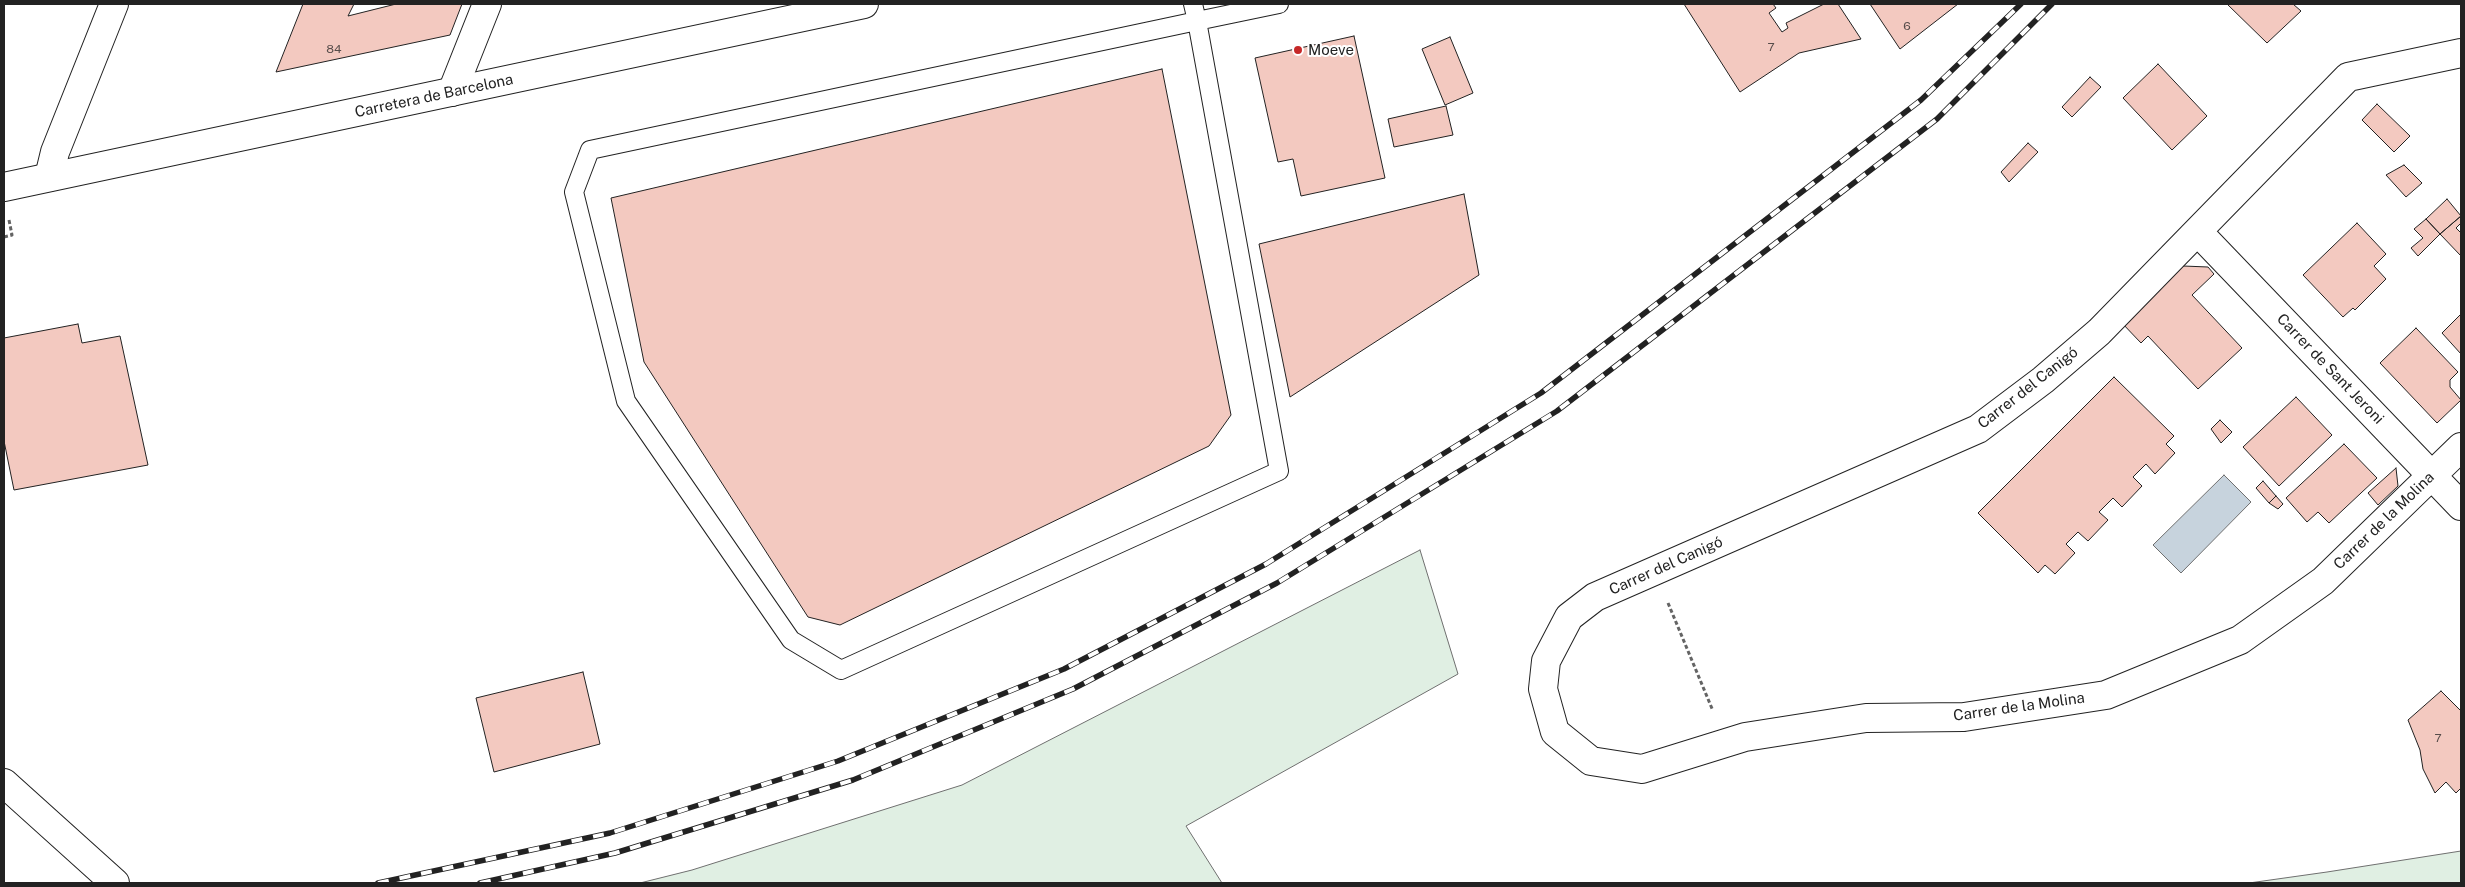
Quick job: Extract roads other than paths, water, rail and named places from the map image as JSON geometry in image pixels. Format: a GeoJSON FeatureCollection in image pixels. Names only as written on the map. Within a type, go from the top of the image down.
{"type":"FeatureCollection","features":[{"type":"Feature","properties":{"kind":"main road"},"geometry":{"type":"LineString","coordinates":[[49,178],[55,152],[114,4]]}},
{"type":"Feature","properties":{"kind":"main road"},"geometry":{"type":"LineString","coordinates":[[452,92],[487,4]]}},
{"type":"Feature","properties":{"kind":"main road","name":"Carretera de Barcelona"},"geometry":{"type":"LineString","coordinates":[[4,187],[864,4]]}},
{"type":"Feature","properties":{"kind":"main road","name":"Carrer del Canigó"},"geometry":{"type":"LineString","coordinates":[[1543,689],[1546,661],[1569,617],[1595,597],[1978,429],[2043,380],[2099,332],[2348,77],[2461,53]]}},
{"type":"Feature","properties":{"kind":"main road","name":"Carrer de Sant Jeroni"},"geometry":{"type":"LineString","coordinates":[[2198,232],[2461,506]]}},
{"type":"Feature","properties":{"kind":"main road","name":"Carrer de la Molina"},"geometry":{"type":"LineString","coordinates":[[1543,689],[1555,732],[1591,761],[1642,769],[1727,744],[1744,737],[1866,718],[1964,717],[2106,695],[2240,640],[2323,581],[2461,447]]}},
{"type":"Feature","properties":{"kind":"main road"},"geometry":{"type":"LineString","coordinates":[[4,783],[115,883]]}},
{"type":"Feature","properties":{"kind":"main road"},"geometry":{"type":"LineString","coordinates":[[29,805],[133,883]]}},
{"type":"Feature","properties":{"kind":"lane"},"geometry":{"type":"LineString","coordinates":[[1194,4],[1197,21],[1279,471],[841,670],[791,640],[626,401],[574,192],[590,150],[1197,21],[1279,4]]}},
{"type":"Feature","properties":{"kind":"railway"},"geometry":{"type":"LineString","coordinates":[[378,883],[610,833],[838,761],[1064,669],[1266,564],[1541,393],[1921,100],[2021,4]]}},
{"type":"Feature","properties":{"kind":"railway"},"geometry":{"type":"LineString","coordinates":[[480,883],[615,853],[853,780],[1073,689],[1277,583],[1557,411],[1937,119],[2052,4]]}},
{"type":"Feature","properties":{"kind":"place","name":"Moeve"},"geometry":{"type":"Point","coordinates":[1298,50]}}]}
